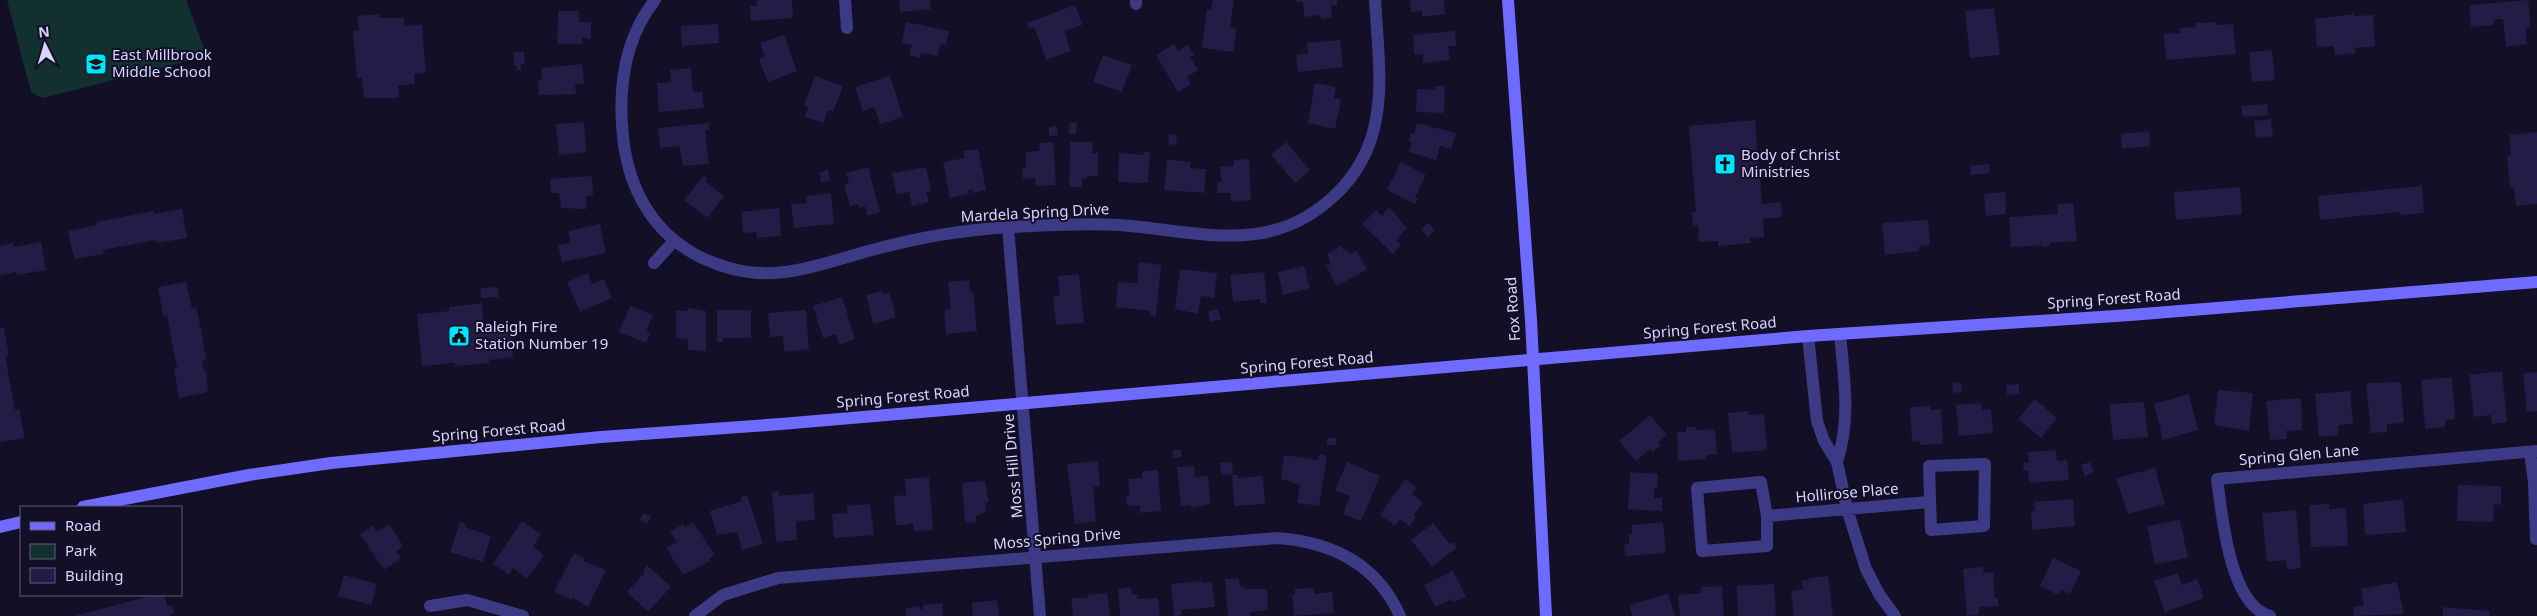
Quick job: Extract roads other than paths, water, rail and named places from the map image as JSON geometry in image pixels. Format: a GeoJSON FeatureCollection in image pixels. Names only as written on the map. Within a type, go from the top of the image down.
{"type":"FeatureCollection","features":[{"type":"Feature","properties":{"kind":"main road","name":"Fox Road"},"geometry":{"type":"LineString","coordinates":[[1508,0],[1532,360],[1546,616]]}},
{"type":"Feature","properties":{"kind":"main road","name":"Spring Forest Road"},"geometry":{"type":"LineString","coordinates":[[88,506],[248,474],[331,463],[601,437],[1808,336],[2130,315],[2537,282]]}},
{"type":"Feature","properties":{"kind":"main road"},"geometry":{"type":"LineString","coordinates":[[0,527],[20,522]]}},
{"type":"Feature","properties":{"kind":"street","name":"Mardela Spring Drive"},"geometry":{"type":"LineString","coordinates":[[654,0],[635,30],[623,70],[620,100],[623,136],[626,160],[635,187],[650,216],[673,242],[707,262],[753,274],[772,274],[812,268],[875,249],[950,233],[1008,227],[1111,225],[1231,237],[1252,236],[1277,230],[1317,210],[1350,180],[1370,142],[1378,116],[1380,89],[1375,0]]}},
{"type":"Feature","properties":{"kind":"street"},"geometry":{"type":"LineString","coordinates":[[845,0],[847,28]]}},
{"type":"Feature","properties":{"kind":"street","name":"Moss Hill Drive"},"geometry":{"type":"LineString","coordinates":[[1008,227],[1037,558],[1040,616]]}},
{"type":"Feature","properties":{"kind":"street"},"geometry":{"type":"LineString","coordinates":[[654,263],[673,242]]}},
{"type":"Feature","properties":{"kind":"street"},"geometry":{"type":"LineString","coordinates":[[1838,462],[1845,438],[1846,416],[1840,334]]}},
{"type":"Feature","properties":{"kind":"street"},"geometry":{"type":"LineString","coordinates":[[1808,336],[1817,421],[1824,441],[1838,462],[1847,509],[1866,569],[1879,594],[1895,616]]}},
{"type":"Feature","properties":{"kind":"street"},"geometry":{"type":"LineString","coordinates":[[2533,451],[2536,539]]}},
{"type":"Feature","properties":{"kind":"street","name":"Spring Glen Lane"},"geometry":{"type":"LineString","coordinates":[[2270,616],[2262,614],[2243,592],[2233,570],[2217,479],[2533,451]]}},
{"type":"Feature","properties":{"kind":"street"},"geometry":{"type":"LineString","coordinates":[[1985,464],[1984,526],[1931,530],[1929,502],[1929,466],[1985,464]]}},
{"type":"Feature","properties":{"kind":"street"},"geometry":{"type":"LineString","coordinates":[[1760,482],[1767,516],[1767,546],[1702,551],[1697,488],[1760,482]]}},
{"type":"Feature","properties":{"kind":"street","name":"Hollirose Place"},"geometry":{"type":"LineString","coordinates":[[1767,516],[1929,502]]}},
{"type":"Feature","properties":{"kind":"street","name":"Moss Spring Drive"},"geometry":{"type":"LineString","coordinates":[[695,616],[724,595],[778,578],[1257,539],[1298,540],[1318,544],[1350,558],[1383,589],[1400,616]]}},
{"type":"Feature","properties":{"kind":"street"},"geometry":{"type":"LineString","coordinates":[[430,606],[467,600],[522,616]]}},
{"type":"Feature","properties":{"kind":"place","name":"East Millbrook Middle School"},"geometry":{"type":"Point","coordinates":[96,64]}},
{"type":"Feature","properties":{"kind":"place","name":"Body of Christ Ministries"},"geometry":{"type":"Point","coordinates":[1725,164]}},
{"type":"Feature","properties":{"kind":"place","name":"Raleigh Fire Station Number 19"},"geometry":{"type":"Point","coordinates":[459,336]}}]}
